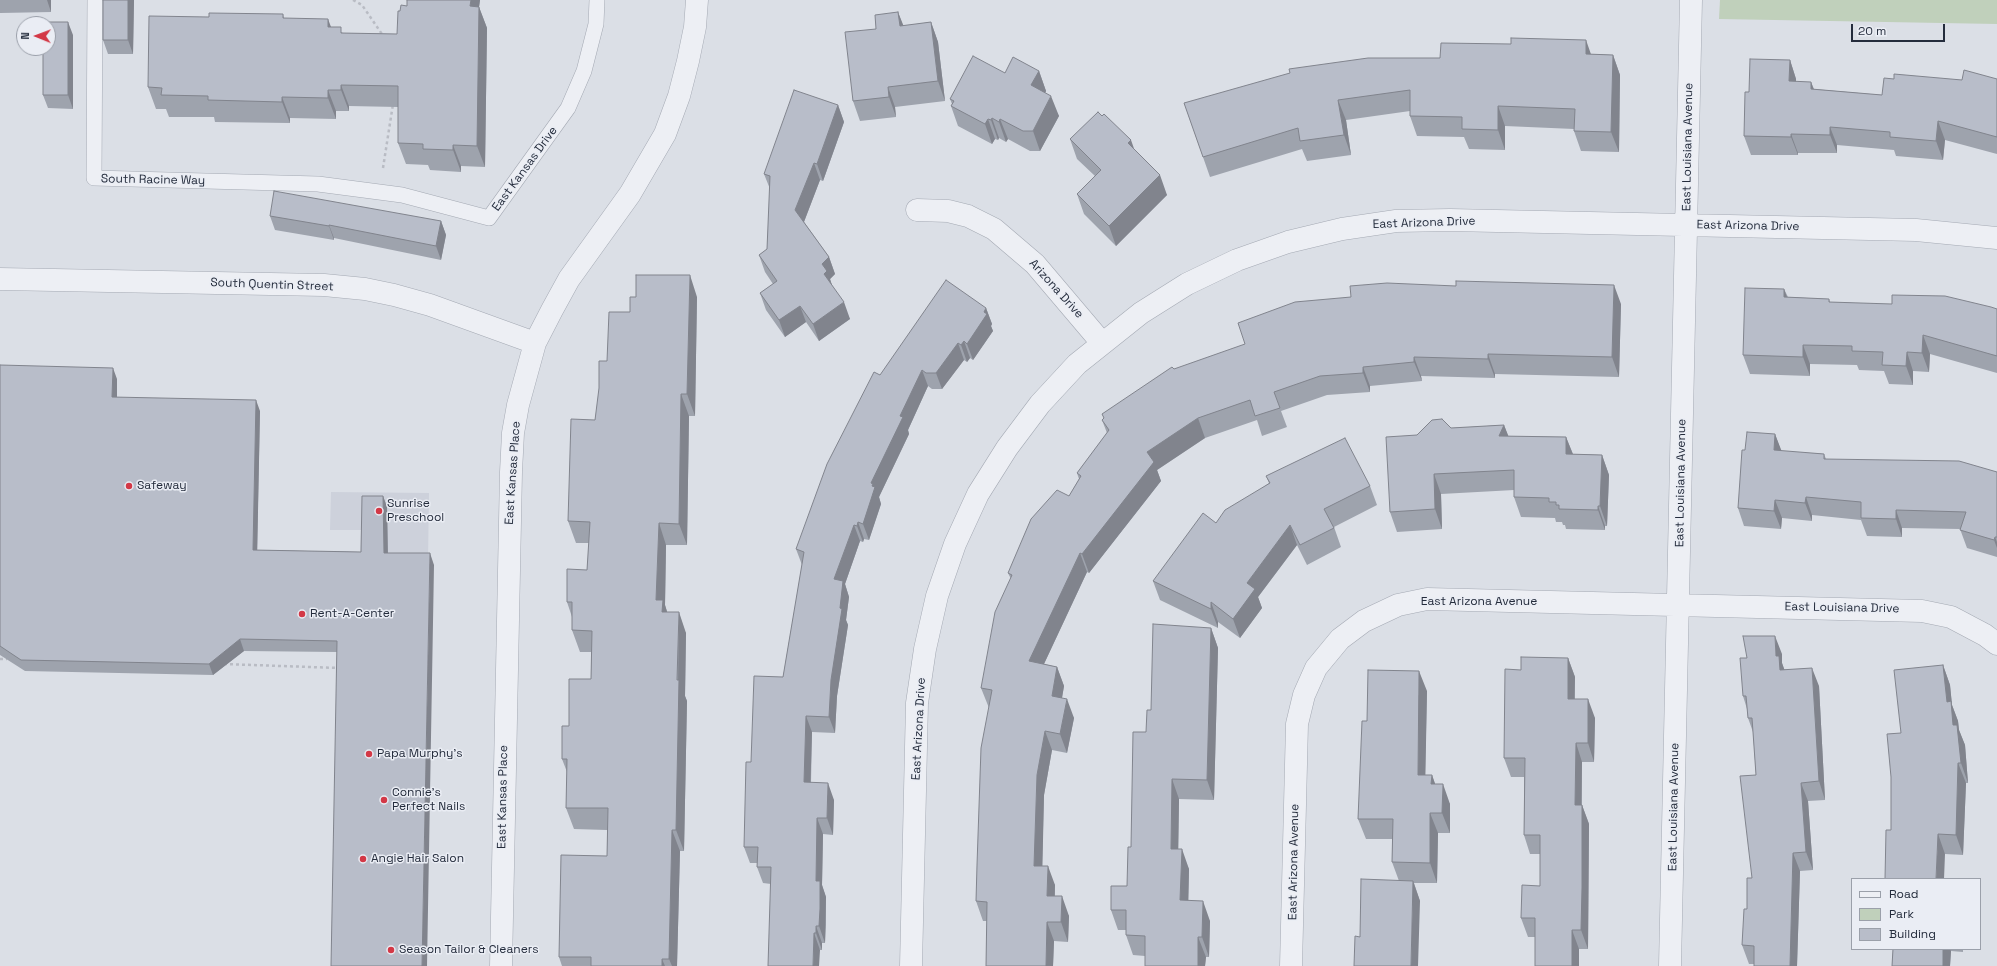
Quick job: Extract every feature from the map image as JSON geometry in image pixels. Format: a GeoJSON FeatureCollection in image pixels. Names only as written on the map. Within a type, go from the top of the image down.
{"type":"FeatureCollection","features":[{"type":"Feature","properties":{"kind":"street","name":"East Kansas Place"},"geometry":{"type":"LineString","coordinates":[[501,966],[511,472],[513,434],[518,405],[535,343],[569,279],[630,194],[665,134],[679,96],[688,61],[695,27],[697,0]]}},
{"type":"Feature","properties":{"kind":"street","name":"East Louisiana Avenue"},"geometry":{"type":"LineString","coordinates":[[1670,966],[1691,0]]}},
{"type":"Feature","properties":{"kind":"street","name":"Arizona Drive"},"geometry":{"type":"LineString","coordinates":[[917,210],[948,211],[968,216],[994,229],[1035,264],[1102,342]]}},
{"type":"Feature","properties":{"kind":"street","name":"East Arizona Drive"},"geometry":{"type":"LineString","coordinates":[[911,966],[917,704],[925,649],[937,596],[955,544],[975,502],[1007,448],[1040,404],[1077,364],[1102,342],[1141,313],[1187,284],[1237,260],[1288,242],[1342,229],[1396,221],[1450,220],[1916,230],[1997,238]]}},
{"type":"Feature","properties":{"kind":"street","name":"South Quentin Street"},"geometry":{"type":"LineString","coordinates":[[0,279],[324,285],[365,289],[430,305],[535,343]]}},
{"type":"Feature","properties":{"kind":"street","name":"East Arizona Avenue"},"geometry":{"type":"LineString","coordinates":[[1291,966],[1297,724],[1304,695],[1316,668],[1340,639],[1364,620],[1398,605],[1427,599],[1678,604]]}},
{"type":"Feature","properties":{"kind":"street","name":"East Louisiana Drive"},"geometry":{"type":"LineString","coordinates":[[1678,604],[1922,610],[1951,618],[1985,635],[1997,644]]}},
{"type":"Feature","properties":{"kind":"lane","name":"South Racine Way"},"geometry":{"type":"LineString","coordinates":[[95,0],[94,178],[318,184]]}},
{"type":"Feature","properties":{"kind":"lane","name":"East Kansas Drive"},"geometry":{"type":"LineString","coordinates":[[318,184],[402,195],[490,218],[568,108],[584,71],[596,24],[597,0]]}},
{"type":"Feature","properties":{"kind":"path"},"geometry":{"type":"LineString","coordinates":[[353,0],[362,5],[383,32],[385,38]]}},
{"type":"Feature","properties":{"kind":"path"},"geometry":{"type":"LineString","coordinates":[[382,175],[393,98]]}},
{"type":"Feature","properties":{"kind":"path"},"geometry":{"type":"LineString","coordinates":[[0,659],[8,659]]}},
{"type":"Feature","properties":{"kind":"path"},"geometry":{"type":"LineString","coordinates":[[220,664],[339,667],[338,674]]}},
{"type":"Feature","properties":{"kind":"shaded area","name":"Sunrise Preschool"},"geometry":{"type":"Polygon","coordinates":[[[331,492],[429,493],[428,561],[360,560],[361,530],[330,530],[331,492]]]}},
{"type":"Feature","properties":{"kind":"green space"},"geometry":{"type":"Polygon","coordinates":[[[1720,0],[1997,0],[1997,24],[1719,19],[1720,0]]]}},
{"type":"Feature","properties":{"kind":"building"},"geometry":{"type":"Polygon","coordinates":[[[103,0],[128,0],[128,40],[103,40],[103,0]]]}},
{"type":"Feature","properties":{"kind":"building"},"geometry":{"type":"Polygon","coordinates":[[[407,0],[471,0],[470,6],[479,7],[477,146],[453,145],[453,150],[423,149],[423,144],[398,143],[398,86],[341,85],[341,90],[328,90],[328,98],[282,97],[282,102],[208,100],[208,96],[161,95],[162,88],[148,87],[149,16],[209,17],[209,13],[283,14],[283,18],[328,19],[328,27],[341,27],[341,33],[397,34],[398,11],[400,11],[401,5],[407,6],[407,0]]]}},
{"type":"Feature","properties":{"kind":"building"},"geometry":{"type":"Polygon","coordinates":[[[898,12],[900,26],[931,22],[938,81],[888,87],[889,97],[853,101],[845,32],[876,29],[875,15],[898,12]]]}},
{"type":"Feature","properties":{"kind":"building"},"geometry":{"type":"Polygon","coordinates":[[[56,22],[68,22],[68,95],[43,95],[43,56],[56,56],[56,22]]]}},
{"type":"Feature","properties":{"kind":"building"},"geometry":{"type":"Polygon","coordinates":[[[1511,38],[1586,40],[1586,54],[1613,55],[1611,132],[1574,131],[1575,109],[1498,106],[1498,130],[1462,129],[1462,117],[1410,116],[1410,90],[1338,100],[1344,135],[1300,141],[1298,128],[1203,157],[1184,103],[1290,73],[1289,69],[1368,58],[1440,58],[1441,43],[1511,44],[1511,38]]]}},
{"type":"Feature","properties":{"kind":"building"},"geometry":{"type":"Polygon","coordinates":[[[973,56],[1005,73],[1013,57],[1039,71],[1031,85],[1051,96],[1033,131],[1023,131],[1000,119],[999,122],[992,118],[991,120],[988,119],[985,124],[951,106],[954,101],[950,99],[973,56]]]}},
{"type":"Feature","properties":{"kind":"building"},"geometry":{"type":"Polygon","coordinates":[[[1750,59],[1790,60],[1789,81],[1811,82],[1811,89],[1882,95],[1884,78],[1894,79],[1894,74],[1962,80],[1964,70],[1997,79],[1997,137],[1938,121],[1936,141],[1890,137],[1890,132],[1830,127],[1830,135],[1791,134],[1791,137],[1744,136],[1745,92],[1749,92],[1750,59]]]}},
{"type":"Feature","properties":{"kind":"building"},"geometry":{"type":"Polygon","coordinates":[[[794,90],[838,105],[817,164],[814,163],[795,210],[829,257],[822,264],[827,271],[824,274],[844,302],[813,324],[800,306],[779,320],[760,293],[777,281],[759,255],[767,249],[770,176],[764,174],[794,90]]]}},
{"type":"Feature","properties":{"kind":"building"},"geometry":{"type":"Polygon","coordinates":[[[1098,112],[1102,116],[1104,114],[1131,140],[1128,143],[1160,175],[1109,226],[1077,194],[1101,170],[1070,139],[1098,112]]]}},
{"type":"Feature","properties":{"kind":"building"},"geometry":{"type":"Polygon","coordinates":[[[274,191],[441,221],[436,246],[329,225],[270,216],[274,191]]]}},
{"type":"Feature","properties":{"kind":"building"},"geometry":{"type":"Polygon","coordinates":[[[636,275],[690,275],[687,394],[681,394],[679,524],[659,523],[656,600],[663,600],[662,612],[679,612],[676,830],[672,830],[669,959],[662,959],[662,966],[591,966],[591,957],[559,957],[561,855],[607,856],[608,808],[566,808],[567,759],[562,759],[562,726],[569,726],[569,679],[591,679],[592,631],[572,630],[572,602],[567,602],[567,569],[587,570],[590,522],[568,521],[571,419],[595,420],[599,388],[599,361],[607,361],[609,312],[630,312],[630,297],[636,297],[636,275]]]}},
{"type":"Feature","properties":{"kind":"building"},"geometry":{"type":"Polygon","coordinates":[[[946,280],[986,308],[984,312],[987,314],[967,344],[964,341],[961,345],[958,343],[936,373],[926,373],[922,370],[900,416],[903,417],[871,483],[873,484],[872,486],[875,487],[863,524],[858,522],[857,526],[854,525],[834,579],[843,581],[840,608],[842,609],[831,680],[829,717],[806,716],[804,782],[828,783],[827,818],[817,818],[816,881],[820,881],[820,909],[819,926],[816,926],[816,933],[814,933],[813,966],[768,966],[771,867],[757,867],[758,847],[744,847],[746,762],[751,762],[754,676],[783,677],[804,552],[796,549],[827,464],[874,372],[880,375],[946,280]]]}},
{"type":"Feature","properties":{"kind":"building"},"geometry":{"type":"Polygon","coordinates":[[[1456,281],[1614,285],[1612,357],[1488,354],[1488,359],[1414,357],[1414,362],[1363,367],[1363,373],[1320,376],[1274,392],[1280,408],[1255,416],[1250,400],[1198,418],[1147,452],[1154,462],[1082,554],[1080,553],[1029,661],[1057,667],[1052,696],[1067,699],[1060,734],[1045,731],[1037,775],[1034,866],[1048,866],[1047,896],[1062,896],[1061,922],[1047,922],[1046,966],[986,966],[987,902],[976,901],[981,748],[992,690],[981,688],[995,612],[1012,575],[1008,573],[1031,519],[1057,490],[1069,496],[1081,476],[1077,473],[1109,430],[1102,420],[1104,418],[1102,414],[1172,367],[1174,369],[1245,344],[1238,323],[1295,302],[1351,297],[1350,286],[1387,283],[1456,286],[1456,281]]]}},
{"type":"Feature","properties":{"kind":"building"},"geometry":{"type":"Polygon","coordinates":[[[1745,288],[1784,289],[1784,297],[1829,299],[1829,302],[1892,304],[1892,295],[1945,296],[1991,307],[1997,309],[1997,356],[1923,335],[1922,353],[1907,352],[1906,366],[1882,365],[1883,352],[1852,351],[1852,346],[1803,345],[1803,357],[1743,355],[1745,288]]]}},
{"type":"Feature","properties":{"kind":"building"},"geometry":{"type":"Polygon","coordinates":[[[0,365],[113,368],[112,397],[256,400],[253,550],[361,552],[362,496],[383,496],[384,553],[430,553],[422,966],[331,966],[337,641],[240,639],[209,664],[21,660],[0,646],[0,365]]]}},
{"type":"Feature","properties":{"kind":"building"},"geometry":{"type":"Polygon","coordinates":[[[1442,419],[1451,428],[1504,425],[1499,436],[1566,437],[1566,454],[1602,455],[1600,506],[1598,506],[1598,510],[1559,509],[1559,505],[1556,505],[1556,502],[1549,502],[1549,498],[1514,497],[1514,470],[1434,474],[1435,509],[1390,512],[1386,437],[1417,435],[1432,420],[1442,419]]]}},
{"type":"Feature","properties":{"kind":"building"},"geometry":{"type":"Polygon","coordinates":[[[1747,432],[1775,434],[1774,450],[1824,454],[1824,459],[1959,461],[1997,472],[1997,537],[1995,537],[1994,540],[1960,530],[1966,512],[1896,510],[1896,519],[1861,518],[1861,502],[1806,497],[1805,503],[1775,500],[1774,511],[1738,508],[1742,450],[1745,450],[1747,432]]]}},
{"type":"Feature","properties":{"kind":"building"},"geometry":{"type":"Polygon","coordinates":[[[1345,438],[1370,486],[1324,509],[1334,528],[1300,545],[1290,525],[1247,583],[1255,589],[1233,619],[1211,602],[1211,609],[1153,581],[1203,513],[1216,523],[1225,510],[1270,483],[1266,476],[1345,438]]]}},
{"type":"Feature","properties":{"kind":"building"},"geometry":{"type":"Polygon","coordinates":[[[1153,624],[1211,628],[1207,780],[1172,779],[1171,849],[1182,849],[1180,900],[1203,901],[1202,937],[1198,937],[1198,966],[1145,966],[1145,936],[1126,935],[1126,910],[1111,910],[1111,886],[1127,886],[1128,847],[1131,847],[1133,732],[1146,732],[1147,710],[1151,710],[1153,624]]]}},
{"type":"Feature","properties":{"kind":"building"},"geometry":{"type":"Polygon","coordinates":[[[1743,636],[1775,636],[1776,656],[1779,656],[1780,670],[1812,668],[1819,781],[1801,783],[1806,852],[1793,853],[1790,966],[1754,966],[1754,946],[1742,945],[1744,909],[1747,909],[1747,878],[1752,878],[1740,776],[1756,775],[1752,718],[1748,718],[1746,696],[1743,696],[1740,658],[1747,658],[1743,636]]]}},
{"type":"Feature","properties":{"kind":"building"},"geometry":{"type":"Polygon","coordinates":[[[1521,657],[1568,658],[1568,699],[1588,699],[1588,743],[1576,743],[1575,805],[1582,805],[1582,888],[1581,930],[1572,930],[1572,966],[1535,966],[1535,918],[1521,918],[1522,885],[1540,886],[1540,835],[1524,835],[1525,758],[1504,758],[1505,669],[1521,670],[1521,657]]]}},
{"type":"Feature","properties":{"kind":"building"},"geometry":{"type":"Polygon","coordinates":[[[1943,665],[1947,702],[1951,701],[1953,725],[1957,725],[1961,763],[1958,763],[1956,835],[1938,834],[1936,878],[1885,878],[1886,830],[1891,830],[1891,777],[1887,734],[1901,733],[1894,670],[1943,665]]]}},
{"type":"Feature","properties":{"kind":"building"},"geometry":{"type":"Polygon","coordinates":[[[1368,670],[1419,671],[1418,775],[1432,775],[1431,784],[1443,784],[1442,813],[1430,813],[1430,863],[1392,862],[1393,819],[1358,819],[1362,721],[1367,721],[1368,670]]]}},
{"type":"Feature","properties":{"kind":"building"},"geometry":{"type":"Polygon","coordinates":[[[1361,879],[1413,881],[1411,966],[1354,966],[1355,936],[1360,937],[1361,879]]]}},
{"type":"Feature","properties":{"kind":"building"},"geometry":{"type":"Polygon","coordinates":[[[1893,950],[1943,950],[1943,966],[1892,966],[1893,950]]]}},
{"type":"Feature","properties":{"kind":"place","name":"Safeway"},"geometry":{"type":"Point","coordinates":[129,486]}},
{"type":"Feature","properties":{"kind":"place","name":"Sunrise Preschool"},"geometry":{"type":"Point","coordinates":[379,511]}},
{"type":"Feature","properties":{"kind":"place","name":"Rent-A-Center"},"geometry":{"type":"Point","coordinates":[302,614]}},
{"type":"Feature","properties":{"kind":"place","name":"Papa Murphy's"},"geometry":{"type":"Point","coordinates":[369,754]}},
{"type":"Feature","properties":{"kind":"place","name":"Connie's Perfect Nails"},"geometry":{"type":"Point","coordinates":[384,800]}},
{"type":"Feature","properties":{"kind":"place","name":"Angie Hair Salon"},"geometry":{"type":"Point","coordinates":[363,859]}},
{"type":"Feature","properties":{"kind":"place","name":"Season Tailor & Cleaners"},"geometry":{"type":"Point","coordinates":[391,950]}}]}
